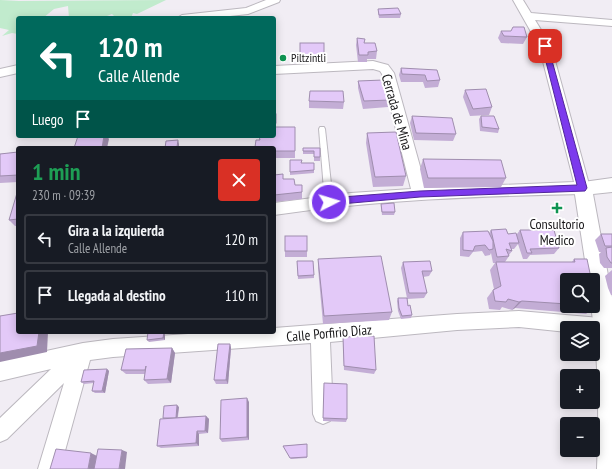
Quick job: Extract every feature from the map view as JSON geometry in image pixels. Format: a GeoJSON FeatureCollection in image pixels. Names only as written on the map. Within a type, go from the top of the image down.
{"type":"FeatureCollection","features":[{"type":"Feature","properties":{"kind":"street"},"geometry":{"type":"LineString","coordinates":[[201,16],[248,11],[275,0]]}},
{"type":"Feature","properties":{"kind":"street"},"geometry":{"type":"LineString","coordinates":[[518,0],[545,46],[582,188],[609,327],[611,432],[610,469]]}},
{"type":"Feature","properties":{"kind":"street"},"geometry":{"type":"LineString","coordinates":[[527,16],[612,23]]}},
{"type":"Feature","properties":{"kind":"street","name":"Cerrada de Mina"},"geometry":{"type":"LineString","coordinates":[[276,70],[373,65],[384,68],[388,74],[420,194]]}},
{"type":"Feature","properties":{"kind":"street"},"geometry":{"type":"LineString","coordinates":[[0,73],[16,69]]}},
{"type":"Feature","properties":{"kind":"street"},"geometry":{"type":"LineString","coordinates":[[276,209],[329,202],[420,194],[582,188],[612,185]]}},
{"type":"Feature","properties":{"kind":"street","name":"Calle Porfirio Díaz"},"geometry":{"type":"LineString","coordinates":[[0,371],[83,352],[113,348],[320,334],[457,322],[519,319],[609,327]]}},
{"type":"Feature","properties":{"kind":"street"},"geometry":{"type":"LineString","coordinates":[[320,334],[323,414]]}},
{"type":"Feature","properties":{"kind":"street"},"geometry":{"type":"LineString","coordinates":[[0,432],[83,352]]}},
{"type":"Feature","properties":{"kind":"street"},"geometry":{"type":"LineString","coordinates":[[49,469],[83,352]]}},
{"type":"Feature","properties":{"kind":"lane"},"geometry":{"type":"LineString","coordinates":[[322,129],[329,202]]}},
{"type":"Feature","properties":{"kind":"green space"},"geometry":{"type":"Polygon","coordinates":[[[0,0],[166,0],[137,14],[133,13],[132,16],[114,16],[112,14],[107,16],[69,16],[68,6],[54,9],[45,16],[16,16],[16,34],[12,33],[2,36],[9,30],[0,28],[0,0]]]}},
{"type":"Feature","properties":{"kind":"building"},"geometry":{"type":"Polygon","coordinates":[[[398,8],[401,14],[379,15],[378,9],[398,8]]]}},
{"type":"Feature","properties":{"kind":"building"},"geometry":{"type":"Polygon","coordinates":[[[513,27],[524,27],[527,37],[504,36],[501,31],[511,31],[513,27]]]}},
{"type":"Feature","properties":{"kind":"building"},"geometry":{"type":"Polygon","coordinates":[[[357,38],[365,39],[364,43],[375,43],[377,51],[368,52],[368,55],[359,55],[357,38]]]}},
{"type":"Feature","properties":{"kind":"building"},"geometry":{"type":"Polygon","coordinates":[[[300,43],[324,43],[324,56],[300,56],[300,43]]]}},
{"type":"Feature","properties":{"kind":"building"},"geometry":{"type":"Polygon","coordinates":[[[401,68],[437,70],[440,80],[427,81],[425,75],[402,74],[401,68]]]}},
{"type":"Feature","properties":{"kind":"building"},"geometry":{"type":"Polygon","coordinates":[[[383,80],[389,100],[364,101],[358,81],[383,80]]]}},
{"type":"Feature","properties":{"kind":"building"},"geometry":{"type":"Polygon","coordinates":[[[486,89],[492,107],[473,109],[465,90],[486,89]]]}},
{"type":"Feature","properties":{"kind":"building"},"geometry":{"type":"Polygon","coordinates":[[[310,91],[343,91],[344,102],[309,101],[310,91]]]}},
{"type":"Feature","properties":{"kind":"building"},"geometry":{"type":"Polygon","coordinates":[[[412,116],[452,118],[456,134],[416,133],[412,116]]]}},
{"type":"Feature","properties":{"kind":"building"},"geometry":{"type":"Polygon","coordinates":[[[481,116],[494,116],[499,129],[482,127],[481,116]]]}},
{"type":"Feature","properties":{"kind":"building"},"geometry":{"type":"Polygon","coordinates":[[[276,127],[295,127],[295,151],[276,151],[276,146],[255,146],[256,140],[260,140],[260,138],[276,138],[276,127]]]}},
{"type":"Feature","properties":{"kind":"building"},"geometry":{"type":"Polygon","coordinates":[[[396,132],[406,176],[375,177],[367,133],[396,132]]]}},
{"type":"Feature","properties":{"kind":"building"},"geometry":{"type":"Polygon","coordinates":[[[77,138],[104,138],[102,146],[75,146],[77,138]]]}},
{"type":"Feature","properties":{"kind":"building"},"geometry":{"type":"Polygon","coordinates":[[[178,140],[177,146],[165,146],[166,141],[178,140]]]}},
{"type":"Feature","properties":{"kind":"building"},"geometry":{"type":"Polygon","coordinates":[[[303,148],[320,148],[320,157],[314,157],[314,151],[303,151],[303,148]]]}},
{"type":"Feature","properties":{"kind":"building"},"geometry":{"type":"Polygon","coordinates":[[[16,152],[16,175],[0,176],[0,154],[16,152]]]}},
{"type":"Feature","properties":{"kind":"building"},"geometry":{"type":"Polygon","coordinates":[[[423,159],[501,160],[506,178],[428,178],[423,159]]]}},
{"type":"Feature","properties":{"kind":"building"},"geometry":{"type":"Polygon","coordinates":[[[290,160],[302,160],[301,163],[314,163],[314,170],[290,172],[290,160]]]}},
{"type":"Feature","properties":{"kind":"building"},"geometry":{"type":"Polygon","coordinates":[[[283,174],[283,179],[294,179],[295,185],[302,185],[302,192],[276,195],[276,175],[283,174]]]}},
{"type":"Feature","properties":{"kind":"building"},"geometry":{"type":"Polygon","coordinates":[[[16,196],[16,219],[9,220],[16,196]]]}},
{"type":"Feature","properties":{"kind":"building"},"geometry":{"type":"Polygon","coordinates":[[[394,203],[395,212],[382,212],[381,204],[394,203]]]}},
{"type":"Feature","properties":{"kind":"building"},"geometry":{"type":"Polygon","coordinates":[[[506,229],[508,234],[516,233],[519,243],[509,243],[512,251],[506,249],[509,256],[497,257],[491,230],[506,229]]]}},
{"type":"Feature","properties":{"kind":"building"},"geometry":{"type":"Polygon","coordinates":[[[520,230],[554,230],[559,248],[530,249],[532,253],[527,253],[520,230]]]}},
{"type":"Feature","properties":{"kind":"building"},"geometry":{"type":"Polygon","coordinates":[[[488,231],[493,241],[493,249],[489,250],[485,245],[475,246],[473,251],[463,250],[463,232],[488,231]]]}},
{"type":"Feature","properties":{"kind":"building"},"geometry":{"type":"Polygon","coordinates":[[[601,234],[612,234],[612,246],[605,246],[601,234]]]}},
{"type":"Feature","properties":{"kind":"building"},"geometry":{"type":"Polygon","coordinates":[[[285,236],[307,236],[307,251],[285,251],[285,236]]]}},
{"type":"Feature","properties":{"kind":"building"},"geometry":{"type":"Polygon","coordinates":[[[612,247],[611,263],[607,257],[606,248],[612,247]]]}},
{"type":"Feature","properties":{"kind":"building"},"geometry":{"type":"Polygon","coordinates":[[[381,256],[392,312],[324,316],[318,259],[381,256]]]}},
{"type":"Feature","properties":{"kind":"building"},"geometry":{"type":"Polygon","coordinates":[[[574,259],[587,259],[590,273],[560,273],[560,304],[519,302],[508,299],[506,302],[495,301],[493,290],[501,286],[496,262],[575,262],[574,259]]]}},
{"type":"Feature","properties":{"kind":"building"},"geometry":{"type":"Polygon","coordinates":[[[297,261],[313,261],[314,275],[298,276],[297,261]]]}},
{"type":"Feature","properties":{"kind":"building"},"geometry":{"type":"Polygon","coordinates":[[[430,261],[432,271],[422,271],[427,293],[409,293],[403,262],[430,261]]]}},
{"type":"Feature","properties":{"kind":"building"},"geometry":{"type":"Polygon","coordinates":[[[398,298],[407,298],[408,306],[410,305],[412,315],[402,316],[398,298]]]}},
{"type":"Feature","properties":{"kind":"building"},"geometry":{"type":"Polygon","coordinates":[[[16,313],[16,334],[39,334],[37,346],[0,353],[0,316],[16,313]]]}},
{"type":"Feature","properties":{"kind":"building"},"geometry":{"type":"Polygon","coordinates":[[[148,334],[164,334],[163,338],[147,340],[148,334]]]}},
{"type":"Feature","properties":{"kind":"building"},"geometry":{"type":"Polygon","coordinates":[[[374,336],[376,370],[344,366],[343,337],[374,336]]]}},
{"type":"Feature","properties":{"kind":"building"},"geometry":{"type":"Polygon","coordinates":[[[218,344],[230,344],[226,380],[214,380],[218,344]]]}},
{"type":"Feature","properties":{"kind":"building"},"geometry":{"type":"Polygon","coordinates":[[[172,348],[167,379],[144,380],[146,366],[145,370],[121,370],[126,349],[172,348]]]}},
{"type":"Feature","properties":{"kind":"building"},"geometry":{"type":"Polygon","coordinates":[[[107,369],[102,391],[92,391],[94,381],[81,382],[84,370],[107,369]]]}},
{"type":"Feature","properties":{"kind":"building"},"geometry":{"type":"Polygon","coordinates":[[[324,383],[347,384],[347,419],[323,418],[324,383]]]}},
{"type":"Feature","properties":{"kind":"building"},"geometry":{"type":"Polygon","coordinates":[[[247,398],[247,437],[220,439],[221,400],[247,398]]]}},
{"type":"Feature","properties":{"kind":"building"},"geometry":{"type":"Polygon","coordinates":[[[177,405],[176,418],[163,418],[164,406],[177,405]]]}},
{"type":"Feature","properties":{"kind":"building"},"geometry":{"type":"Polygon","coordinates":[[[206,416],[205,431],[197,431],[196,443],[157,446],[160,419],[206,416]]]}},
{"type":"Feature","properties":{"kind":"building"},"geometry":{"type":"Polygon","coordinates":[[[307,444],[307,457],[290,458],[283,446],[307,444]]]}},
{"type":"Feature","properties":{"kind":"building"},"geometry":{"type":"Polygon","coordinates":[[[56,449],[91,453],[88,469],[50,469],[56,449]]]}},
{"type":"Feature","properties":{"kind":"building"},"geometry":{"type":"Polygon","coordinates":[[[98,449],[122,450],[119,469],[94,469],[98,449]]]}},
{"type":"Feature","properties":{"kind":"place","name":"Piltzintli"},"geometry":{"type":"Point","coordinates":[283,58]}},
{"type":"Feature","properties":{"kind":"place","name":"Consultorio Medico"},"geometry":{"type":"Point","coordinates":[557,208]}},
{"type":"Feature","properties":{"kind":"route"},"geometry":{"type":"LineString","coordinates":[[329,202],[420,194],[582,188],[545,46]]}}]}
